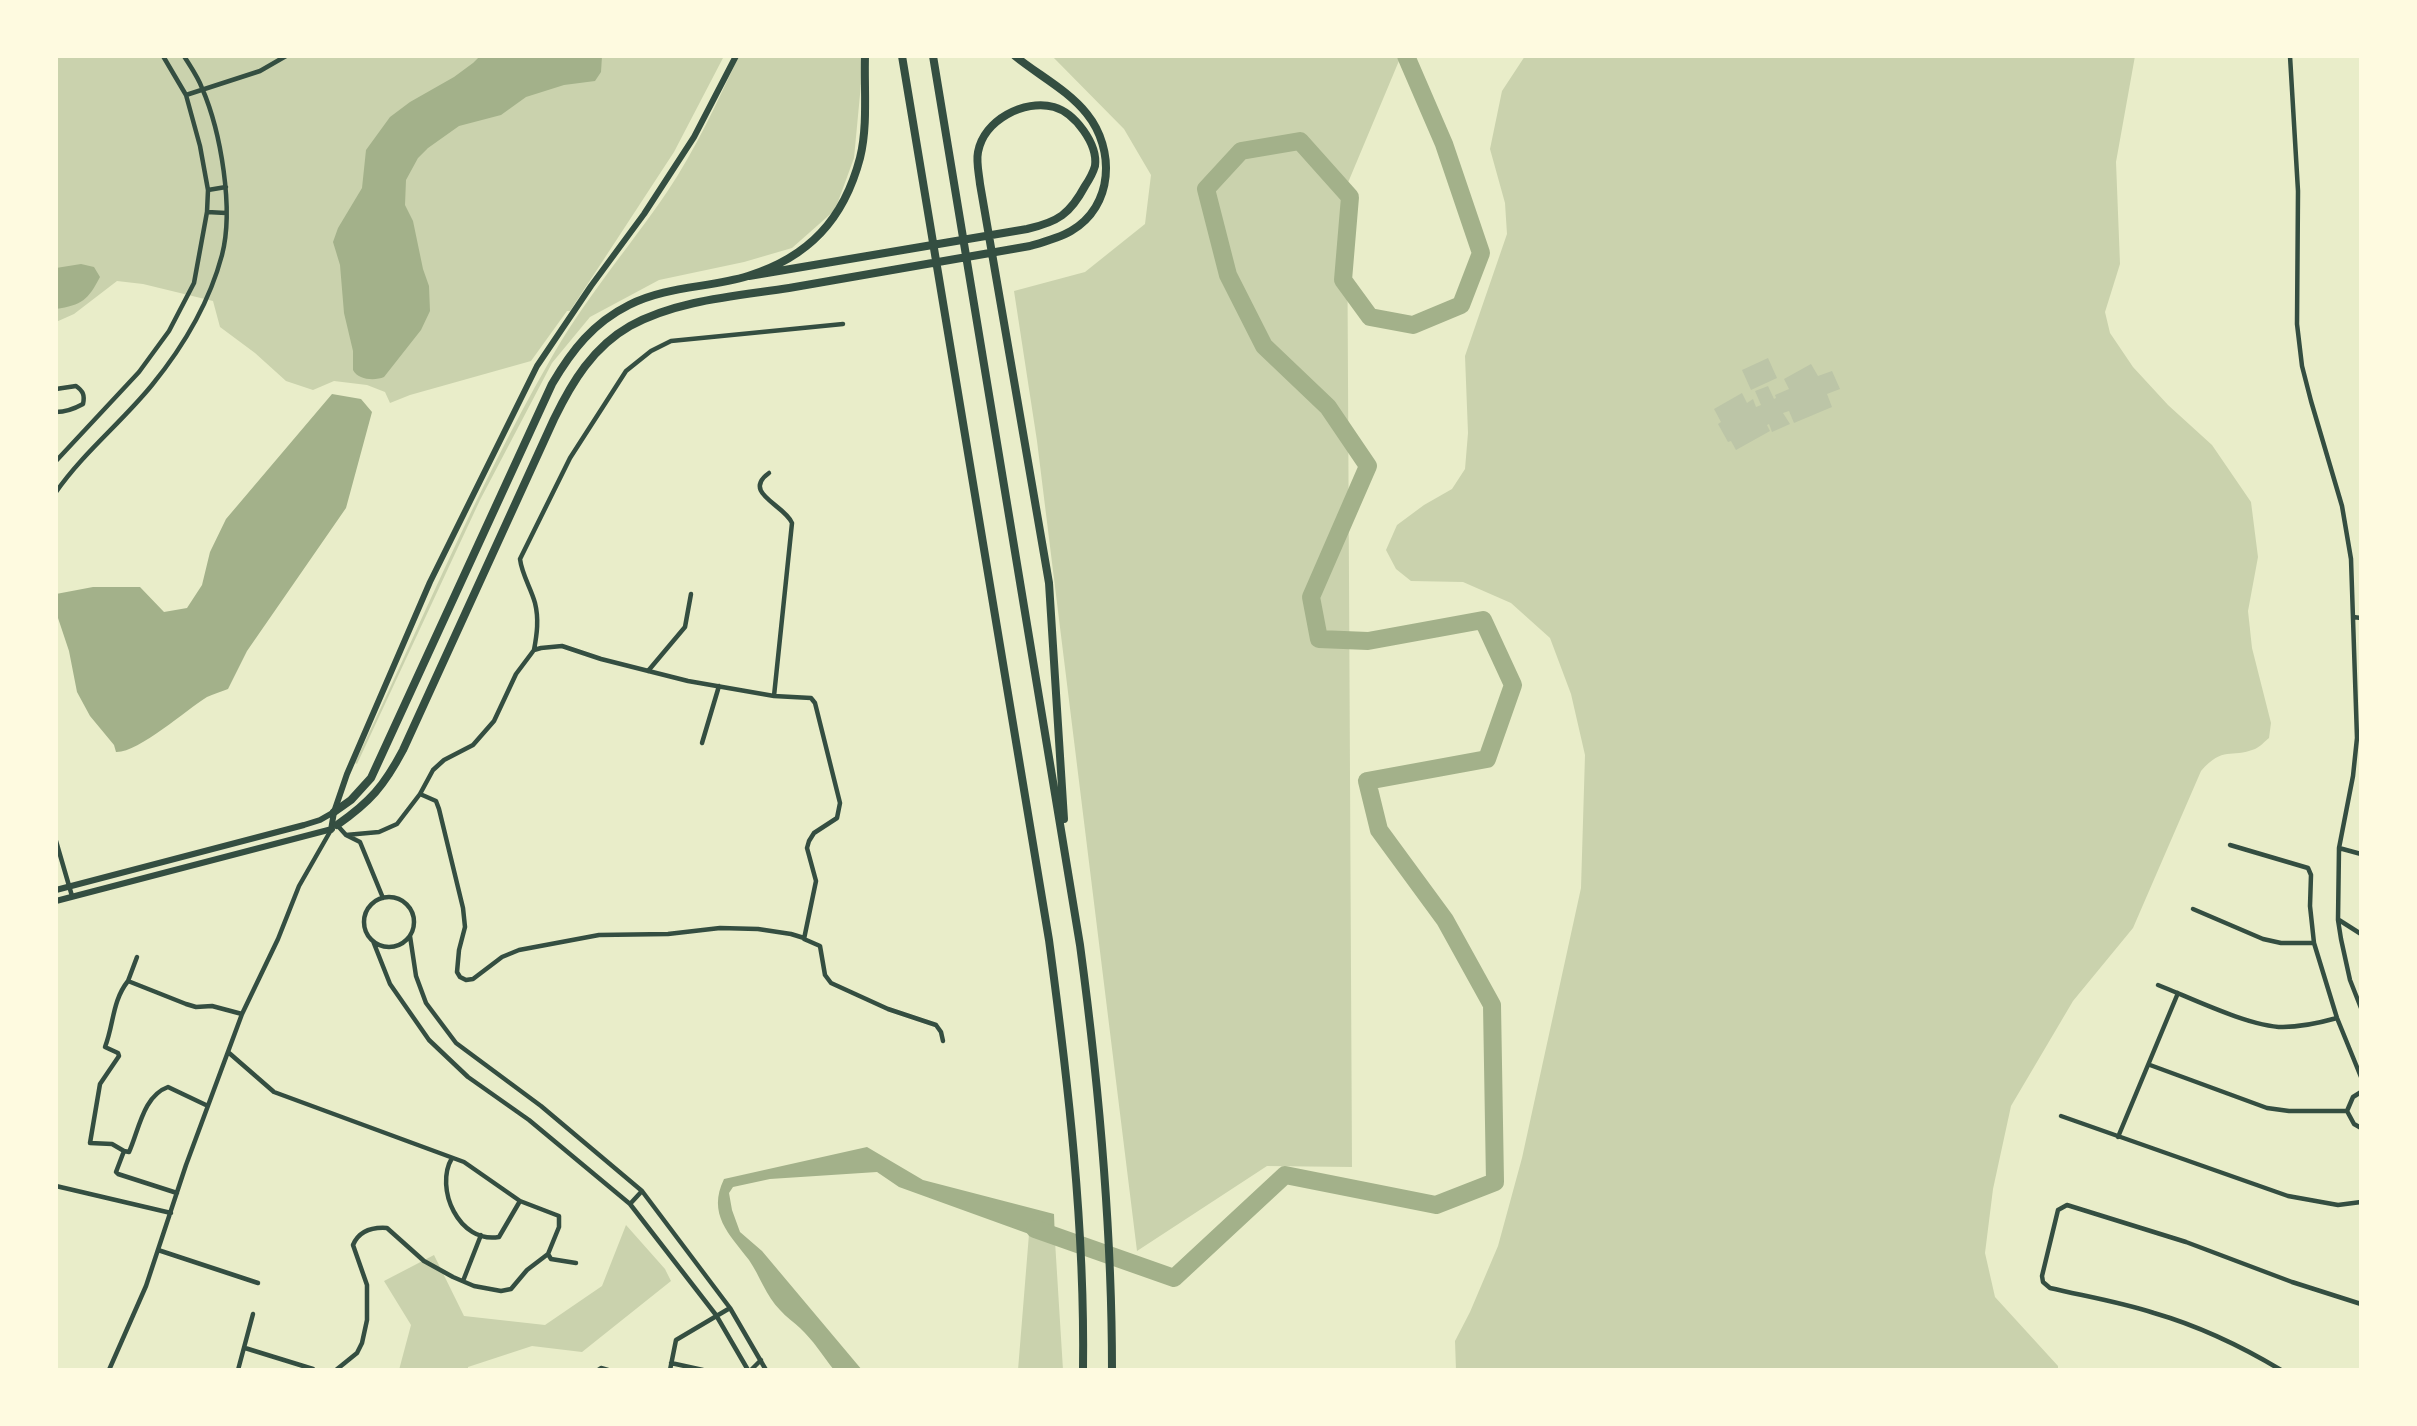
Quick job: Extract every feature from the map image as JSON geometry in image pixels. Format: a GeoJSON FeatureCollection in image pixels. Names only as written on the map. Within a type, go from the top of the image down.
{"type":"FeatureCollection","features":[{"type":"Feature","properties":{"kind":"highway"},"geometry":{"type":"LineString","coordinates":[[749,276],[789,258],[811,244],[831,223],[849,190],[860,155],[865,56]]}},
{"type":"Feature","properties":{"kind":"highway"},"geometry":{"type":"LineString","coordinates":[[902,56],[1047,927],[1064,1050],[1075,1166],[1083,1370]]}},
{"type":"Feature","properties":{"kind":"highway"},"geometry":{"type":"LineString","coordinates":[[933,56],[1067,868],[1097,1070],[1105,1176],[1112,1370]]}},
{"type":"Feature","properties":{"kind":"highway"},"geometry":{"type":"LineString","coordinates":[[334,827],[374,796],[390,776],[554,419],[583,367],[599,349],[629,327],[663,311],[1030,246],[1072,231],[1086,220],[1100,200],[1107,175],[1106,153],[1100,133],[1085,112],[1015,56]]}},
{"type":"Feature","properties":{"kind":"highway"},"geometry":{"type":"LineString","coordinates":[[334,812],[351,800],[371,778],[546,396],[569,356],[585,336],[606,318],[630,304],[662,292],[899,250],[1027,229],[1047,224],[1072,208],[1095,166],[1092,149],[1084,132],[1063,111],[1054,107],[1029,107],[1013,111],[1001,118],[986,132],[978,152],[978,165],[1015,398],[1049,583],[1067,868]]}},
{"type":"Feature","properties":{"kind":"main road"},"geometry":{"type":"LineString","coordinates":[[56,901],[334,827],[334,812],[347,774],[430,582],[537,366],[680,159],[736,56]]}},
{"type":"Feature","properties":{"kind":"main road"},"geometry":{"type":"LineString","coordinates":[[56,890],[304,825],[334,812]]}},
{"type":"Feature","properties":{"kind":"street"},"geometry":{"type":"LineString","coordinates":[[56,461],[139,372],[169,331],[194,283],[208,190],[186,94],[163,56]]}},
{"type":"Feature","properties":{"kind":"street"},"geometry":{"type":"LineString","coordinates":[[56,492],[150,387],[187,339],[223,253],[226,187],[218,142],[202,88],[184,56]]}},
{"type":"Feature","properties":{"kind":"street"},"geometry":{"type":"LineString","coordinates":[[186,94],[260,71],[286,56]]}},
{"type":"Feature","properties":{"kind":"street"},"geometry":{"type":"LineString","coordinates":[[2290,56],[2298,191],[2297,324],[2302,366],[2346,521],[2351,559],[2356,756],[2339,848],[2338,920],[2350,980],[2361,1008]]}},
{"type":"Feature","properties":{"kind":"street"},"geometry":{"type":"LineString","coordinates":[[208,190],[226,187]]}},
{"type":"Feature","properties":{"kind":"street"},"geometry":{"type":"LineString","coordinates":[[206,212],[226,214]]}},
{"type":"Feature","properties":{"kind":"street"},"geometry":{"type":"LineString","coordinates":[[346,835],[379,832],[397,824],[420,794],[433,771],[444,760],[473,745],[494,721],[516,674],[534,650],[537,633],[536,604],[521,569],[520,559],[570,458],[626,372],[651,351],[671,341],[843,324]]}},
{"type":"Feature","properties":{"kind":"street"},"geometry":{"type":"LineString","coordinates":[[56,389],[76,386],[82,390],[85,397],[83,404],[64,412],[56,412]]}},
{"type":"Feature","properties":{"kind":"street"},"geometry":{"type":"LineString","coordinates":[[769,473],[761,479],[761,492],[789,515],[792,523],[774,696]]}},
{"type":"Feature","properties":{"kind":"street"},"geometry":{"type":"LineString","coordinates":[[648,671],[684,629],[691,594]]}},
{"type":"Feature","properties":{"kind":"street"},"geometry":{"type":"LineString","coordinates":[[2353,617],[2361,618]]}},
{"type":"Feature","properties":{"kind":"street"},"geometry":{"type":"LineString","coordinates":[[534,650],[562,646],[648,671],[774,696],[806,697],[814,701],[840,803],[837,818],[814,832],[808,841],[807,848],[816,881],[804,939]]}},
{"type":"Feature","properties":{"kind":"street"},"geometry":{"type":"LineString","coordinates":[[2355,684],[2361,689]]}},
{"type":"Feature","properties":{"kind":"street"},"geometry":{"type":"LineString","coordinates":[[702,743],[719,686]]}},
{"type":"Feature","properties":{"kind":"street"},"geometry":{"type":"LineString","coordinates":[[420,794],[436,801],[442,821],[463,908],[465,927],[457,972],[466,980],[473,979],[502,957],[519,950],[599,935],[668,934],[720,928],[758,929],[791,934],[820,946],[825,975],[831,983],[888,1009],[936,1025],[943,1041]]}},
{"type":"Feature","properties":{"kind":"street"},"geometry":{"type":"LineString","coordinates":[[110,1370],[146,1286],[242,1014],[278,939],[299,886],[334,827],[360,842],[383,898]]}},
{"type":"Feature","properties":{"kind":"street"},"geometry":{"type":"LineString","coordinates":[[56,841],[72,896]]}},
{"type":"Feature","properties":{"kind":"street"},"geometry":{"type":"LineString","coordinates":[[2230,845],[2308,868],[2311,875],[2310,906],[2314,943],[2337,1018],[2361,1077]]}},
{"type":"Feature","properties":{"kind":"street"},"geometry":{"type":"LineString","coordinates":[[2339,848],[2361,854]]}},
{"type":"Feature","properties":{"kind":"street"},"geometry":{"type":"LineString","coordinates":[[761,1360],[749,1370],[716,1315],[630,1204],[529,1120],[468,1077],[429,1040],[390,984],[373,942],[366,932],[366,914],[372,904],[383,898],[400,900],[410,907],[415,925],[411,936],[416,976],[426,1003],[456,1043],[541,1106],[642,1191],[730,1308],[761,1360],[766,1370]]}},
{"type":"Feature","properties":{"kind":"street"},"geometry":{"type":"LineString","coordinates":[[2193,909],[2263,939],[2281,943],[2314,943]]}},
{"type":"Feature","properties":{"kind":"street"},"geometry":{"type":"LineString","coordinates":[[2338,920],[2361,934]]}},
{"type":"Feature","properties":{"kind":"street"},"geometry":{"type":"LineString","coordinates":[[373,942],[390,947],[402,944],[411,936]]}},
{"type":"Feature","properties":{"kind":"street"},"geometry":{"type":"LineString","coordinates":[[137,957],[128,981],[114,1005],[111,1030],[105,1047],[119,1056],[100,1084],[90,1143],[112,1144],[129,1152],[135,1132],[153,1095],[168,1087],[208,1106]]}},
{"type":"Feature","properties":{"kind":"street"},"geometry":{"type":"LineString","coordinates":[[128,981],[196,1007],[212,1006],[242,1014]]}},
{"type":"Feature","properties":{"kind":"street"},"geometry":{"type":"LineString","coordinates":[[2158,985],[2253,1022],[2281,1027],[2310,1026],[2337,1018]]}},
{"type":"Feature","properties":{"kind":"street"},"geometry":{"type":"LineString","coordinates":[[2118,1137],[2178,993]]}},
{"type":"Feature","properties":{"kind":"street"},"geometry":{"type":"LineString","coordinates":[[228,1052],[274,1092],[452,1158],[477,1169],[520,1201],[559,1216],[559,1227],[548,1254],[527,1270],[511,1289],[501,1291],[474,1286],[424,1261],[387,1228],[378,1227],[357,1236],[353,1245],[367,1285],[367,1320],[357,1353],[336,1370]]}},
{"type":"Feature","properties":{"kind":"street"},"geometry":{"type":"LineString","coordinates":[[2150,1065],[2267,1108],[2289,1111],[2347,1111]]}},
{"type":"Feature","properties":{"kind":"street"},"geometry":{"type":"LineString","coordinates":[[2347,1111],[2353,1097],[2361,1092]]}},
{"type":"Feature","properties":{"kind":"street"},"geometry":{"type":"LineString","coordinates":[[2347,1111],[2354,1124],[2361,1128]]}},
{"type":"Feature","properties":{"kind":"street"},"geometry":{"type":"LineString","coordinates":[[2061,1116],[2288,1196],[2338,1205],[2361,1202]]}},
{"type":"Feature","properties":{"kind":"street"},"geometry":{"type":"LineString","coordinates":[[124,1151],[117,1165],[118,1174],[177,1194]]}},
{"type":"Feature","properties":{"kind":"street"},"geometry":{"type":"LineString","coordinates":[[452,1158],[446,1167],[445,1177],[448,1199],[455,1215],[465,1225],[488,1239],[499,1237],[520,1201]]}},
{"type":"Feature","properties":{"kind":"street"},"geometry":{"type":"LineString","coordinates":[[56,1186],[171,1213]]}},
{"type":"Feature","properties":{"kind":"street"},"geometry":{"type":"LineString","coordinates":[[630,1204],[642,1191]]}},
{"type":"Feature","properties":{"kind":"street"},"geometry":{"type":"LineString","coordinates":[[2281,1370],[2208,1331],[2153,1312],[2050,1288],[2043,1282],[2042,1276],[2058,1210],[2067,1205],[2080,1209],[2186,1242],[2292,1282],[2361,1304]]}},
{"type":"Feature","properties":{"kind":"street"},"geometry":{"type":"LineString","coordinates":[[463,1281],[481,1235]]}},
{"type":"Feature","properties":{"kind":"street"},"geometry":{"type":"LineString","coordinates":[[158,1250],[258,1283]]}},
{"type":"Feature","properties":{"kind":"street"},"geometry":{"type":"LineString","coordinates":[[548,1254],[551,1259],[576,1264]]}},
{"type":"Feature","properties":{"kind":"street"},"geometry":{"type":"LineString","coordinates":[[670,1370],[676,1340],[730,1308]]}},
{"type":"Feature","properties":{"kind":"street"},"geometry":{"type":"LineString","coordinates":[[238,1370],[253,1314]]}},
{"type":"Feature","properties":{"kind":"street"},"geometry":{"type":"LineString","coordinates":[[245,1349],[315,1370]]}},
{"type":"Feature","properties":{"kind":"street"},"geometry":{"type":"LineString","coordinates":[[671,1363],[703,1370]]}},
{"type":"Feature","properties":{"kind":"street"},"geometry":{"type":"LineString","coordinates":[[598,1370],[608,1370]]}},
{"type":"Feature","properties":{"kind":"shaded area"},"geometry":{"type":"Polygon","coordinates":[[[56,56],[724,56],[674,152],[570,311],[567,311],[531,361],[390,403],[385,392],[367,385],[334,381],[313,390],[286,381],[220,327],[213,301],[143,284],[117,281],[74,314],[56,322],[56,56]]]}},
{"type":"Feature","properties":{"kind":"shaded area"},"geometry":{"type":"Polygon","coordinates":[[[480,56],[602,56],[601,72],[595,81],[564,85],[526,97],[501,115],[459,126],[418,158],[406,180],[405,205],[413,221],[429,286],[430,311],[421,330],[384,377],[363,378],[353,370],[353,351],[344,313],[340,265],[333,242],[338,228],[362,188],[366,150],[390,117],[410,102],[454,77],[480,56]]]}},
{"type":"Feature","properties":{"kind":"shaded area"},"geometry":{"type":"Polygon","coordinates":[[[739,56],[862,56],[854,158],[835,210],[792,248],[744,262],[659,280],[590,317],[552,363],[480,500],[357,764],[355,763],[472,510],[522,411],[576,318],[678,176],[739,56]]]}},
{"type":"Feature","properties":{"kind":"shaded area"},"geometry":{"type":"Polygon","coordinates":[[[1052,56],[1401,56],[1347,185],[1352,1167],[1267,1166],[1137,1251],[1037,441],[1014,291],[1085,272],[1145,224],[1151,175],[1124,129],[1052,56]]]}},
{"type":"Feature","properties":{"kind":"shaded area"},"geometry":{"type":"Polygon","coordinates":[[[1525,56],[2135,56],[2116,162],[2120,264],[2105,312],[2110,333],[2133,367],[2168,405],[2212,445],[2251,502],[2258,557],[2248,611],[2252,648],[2271,723],[2269,738],[2259,747],[2246,752],[2222,755],[2201,771],[2133,928],[2073,1001],[2011,1106],[1993,1189],[1985,1253],[1995,1297],[2058,1366],[2058,1370],[1456,1370],[1455,1341],[1498,1246],[1522,1158],[1581,888],[1585,755],[1571,694],[1550,638],[1511,603],[1463,582],[1411,581],[1396,569],[1386,550],[1397,525],[1452,489],[1465,469],[1468,433],[1465,356],[1507,234],[1505,203],[1490,149],[1502,91],[1525,56]]]}},
{"type":"Feature","properties":{"kind":"shaded area"},"geometry":{"type":"Polygon","coordinates":[[[81,264],[94,267],[100,277],[96,285],[83,300],[72,306],[56,309],[56,268],[81,264]]]}},
{"type":"Feature","properties":{"kind":"shaded area"},"geometry":{"type":"Polygon","coordinates":[[[332,394],[361,399],[372,412],[346,508],[247,651],[228,689],[207,697],[137,746],[116,752],[114,745],[90,716],[77,692],[69,651],[56,612],[56,594],[93,587],[140,587],[164,612],[187,608],[202,585],[210,552],[226,519],[332,394]]]}},
{"type":"Feature","properties":{"kind":"shaded area"},"geometry":{"type":"Polygon","coordinates":[[[867,1147],[923,1180],[1054,1214],[1055,1241],[899,1187],[877,1172],[770,1179],[733,1187],[729,1193],[740,1232],[762,1251],[862,1370],[834,1370],[809,1338],[775,1304],[749,1260],[728,1232],[719,1213],[719,1191],[724,1179],[867,1147]]]}},
{"type":"Feature","properties":{"kind":"shaded area"},"geometry":{"type":"Polygon","coordinates":[[[626,1225],[665,1269],[671,1281],[582,1352],[532,1346],[468,1367],[468,1370],[399,1370],[411,1325],[384,1281],[434,1255],[464,1316],[545,1325],[602,1286],[626,1225]]]}},
{"type":"Feature","properties":{"kind":"shaded area"},"geometry":{"type":"Polygon","coordinates":[[[1029,1234],[1055,1241],[1063,1370],[1018,1370],[1029,1234]]]}},
{"type":"Feature","properties":{"kind":"building"},"geometry":{"type":"Polygon","coordinates":[[[1768,358],[1777,378],[1751,390],[1742,370],[1768,358]]]}},
{"type":"Feature","properties":{"kind":"building"},"geometry":{"type":"Polygon","coordinates":[[[1811,364],[1818,376],[1832,371],[1840,389],[1827,394],[1832,407],[1794,423],[1789,411],[1783,413],[1790,424],[1772,432],[1769,424],[1767,425],[1770,431],[1736,450],[1718,424],[1721,422],[1714,409],[1742,393],[1747,403],[1753,399],[1756,407],[1761,405],[1755,391],[1768,386],[1774,399],[1775,395],[1789,389],[1784,379],[1811,364]]]}},
{"type":"Feature","properties":{"kind":"waterway"},"geometry":{"type":"LineString","coordinates":[[1035,1229],[1174,1278],[1285,1175],[1436,1205],[1495,1182],[1492,1005],[1445,920],[1379,830],[1367,781],[1487,759],[1513,685],[1483,620],[1368,641],[1319,639],[1311,597],[1368,466],[1328,407],[1264,346],[1228,275],[1206,189],[1241,151],[1300,141],[1350,197],[1343,280],[1370,317],[1413,325],[1461,305],[1481,253],[1444,144],[1406,56]]}}]}
